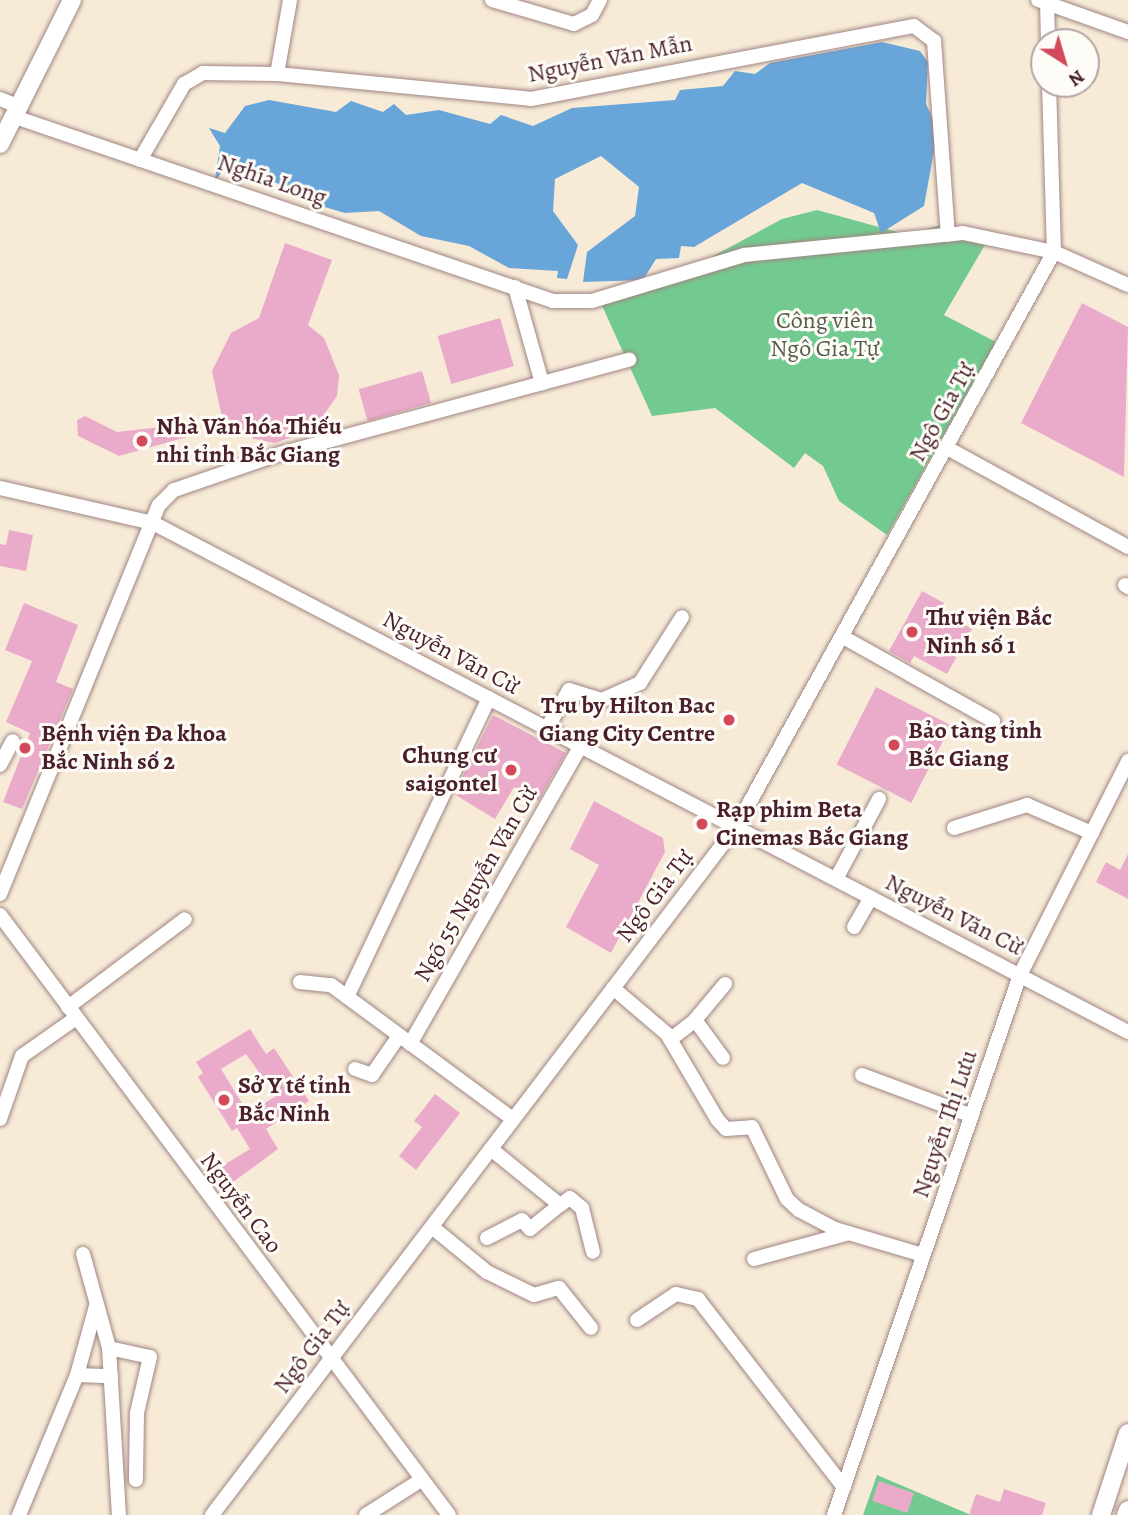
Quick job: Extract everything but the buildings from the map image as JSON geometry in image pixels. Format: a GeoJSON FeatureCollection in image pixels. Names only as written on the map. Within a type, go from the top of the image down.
{"type":"FeatureCollection","features":[{"type":"Feature","properties":{"kind":"main road"},"geometry":{"type":"LineString","coordinates":[[0,144],[72,0]]}},
{"type":"Feature","properties":{"kind":"main road"},"geometry":{"type":"LineString","coordinates":[[1101,1515],[1128,1433]]}},
{"type":"Feature","properties":{"kind":"main road"},"geometry":{"type":"LineString","coordinates":[[1126,1515],[1128,1510]]}},
{"type":"Feature","properties":{"kind":"street"},"geometry":{"type":"LineString","coordinates":[[277,74],[290,0]]}},
{"type":"Feature","properties":{"kind":"street"},"geometry":{"type":"LineString","coordinates":[[492,0],[564,24],[592,15],[600,0]]}},
{"type":"Feature","properties":{"kind":"street"},"geometry":{"type":"LineString","coordinates":[[1047,28],[1044,1],[1128,32]]}},
{"type":"Feature","properties":{"kind":"street","name":"Nguyễn Văn Mẫn"},"geometry":{"type":"LineString","coordinates":[[140,160],[194,76],[277,74],[531,99],[914,26],[934,41],[948,234]]}},
{"type":"Feature","properties":{"kind":"street","name":"Ngô Gia Tự"},"geometry":{"type":"LineString","coordinates":[[212,1515],[736,827],[949,449],[1054,253],[1049,98]]}},
{"type":"Feature","properties":{"kind":"street","name":"Nghĩa Long"},"geometry":{"type":"LineString","coordinates":[[0,99],[17,112],[140,160],[515,286]]}},
{"type":"Feature","properties":{"kind":"street"},"geometry":{"type":"LineString","coordinates":[[515,286],[576,304],[744,255],[948,234],[991,234],[1054,253],[1128,285]]}},
{"type":"Feature","properties":{"kind":"street"},"geometry":{"type":"LineString","coordinates":[[515,286],[542,383]]}},
{"type":"Feature","properties":{"kind":"street"},"geometry":{"type":"LineString","coordinates":[[0,894],[159,505],[194,480],[629,360]]}},
{"type":"Feature","properties":{"kind":"street"},"geometry":{"type":"LineString","coordinates":[[949,449],[1128,547]]}},
{"type":"Feature","properties":{"kind":"street","name":"Nguyễn Văn Cừ"},"geometry":{"type":"LineString","coordinates":[[0,488],[153,523],[1128,1032]]}},
{"type":"Feature","properties":{"kind":"street"},"geometry":{"type":"LineString","coordinates":[[547,728],[569,690],[602,700],[640,682],[682,617]]}},
{"type":"Feature","properties":{"kind":"street"},"geometry":{"type":"LineString","coordinates":[[843,637],[993,721]]}},
{"type":"Feature","properties":{"kind":"street"},"geometry":{"type":"LineString","coordinates":[[347,997],[489,698]]}},
{"type":"Feature","properties":{"kind":"street"},"geometry":{"type":"LineString","coordinates":[[0,765],[13,741]]}},
{"type":"Feature","properties":{"kind":"street","name":"Ngõ 55 Nguyễn Văn Cừ"},"geometry":{"type":"LineString","coordinates":[[355,1069],[372,1075],[405,1040],[581,747]]}},
{"type":"Feature","properties":{"kind":"street","name":"Nguyễn Thị Lưu"},"geometry":{"type":"LineString","coordinates":[[834,1515],[1020,975],[1128,761]]}},
{"type":"Feature","properties":{"kind":"street"},"geometry":{"type":"LineString","coordinates":[[836,879],[878,799]]}},
{"type":"Feature","properties":{"kind":"street"},"geometry":{"type":"LineString","coordinates":[[954,828],[1027,805],[1091,833]]}},
{"type":"Feature","properties":{"kind":"street"},"geometry":{"type":"LineString","coordinates":[[854,927],[871,897]]}},
{"type":"Feature","properties":{"kind":"street","name":"Nguyễn Cao"},"geometry":{"type":"LineString","coordinates":[[0,915],[330,1361],[449,1515]]}},
{"type":"Feature","properties":{"kind":"street"},"geometry":{"type":"LineString","coordinates":[[0,1119],[22,1056],[185,919]]}},
{"type":"Feature","properties":{"kind":"street"},"geometry":{"type":"LineString","coordinates":[[300,982],[323,982],[347,997],[513,1119]]}},
{"type":"Feature","properties":{"kind":"street"},"geometry":{"type":"LineString","coordinates":[[671,1039],[695,1020],[724,984]]}},
{"type":"Feature","properties":{"kind":"street"},"geometry":{"type":"LineString","coordinates":[[613,988],[671,1039],[717,1119],[726,1129],[752,1128],[787,1199],[815,1221],[923,1255]]}},
{"type":"Feature","properties":{"kind":"street"},"geometry":{"type":"LineString","coordinates":[[695,1020],[723,1058]]}},
{"type":"Feature","properties":{"kind":"street"},"geometry":{"type":"LineString","coordinates":[[862,1075],[972,1116]]}},
{"type":"Feature","properties":{"kind":"street"},"geometry":{"type":"LineString","coordinates":[[491,1149],[560,1205]]}},
{"type":"Feature","properties":{"kind":"street"},"geometry":{"type":"LineString","coordinates":[[487,1238],[522,1220],[530,1229],[570,1198],[582,1209],[593,1252]]}},
{"type":"Feature","properties":{"kind":"street"},"geometry":{"type":"LineString","coordinates":[[432,1227],[487,1272],[534,1295],[559,1288],[591,1328]]}},
{"type":"Feature","properties":{"kind":"street"},"geometry":{"type":"LineString","coordinates":[[754,1258],[849,1233]]}},
{"type":"Feature","properties":{"kind":"street"},"geometry":{"type":"LineString","coordinates":[[83,1254],[109,1348],[119,1515]]}},
{"type":"Feature","properties":{"kind":"street"},"geometry":{"type":"LineString","coordinates":[[637,1321],[676,1294],[698,1298],[844,1487]]}},
{"type":"Feature","properties":{"kind":"street"},"geometry":{"type":"LineString","coordinates":[[19,1515],[77,1375],[97,1304]]}},
{"type":"Feature","properties":{"kind":"street"},"geometry":{"type":"LineString","coordinates":[[109,1348],[150,1357],[137,1413],[136,1480]]}},
{"type":"Feature","properties":{"kind":"street"},"geometry":{"type":"LineString","coordinates":[[77,1375],[111,1376]]}},
{"type":"Feature","properties":{"kind":"street"},"geometry":{"type":"LineString","coordinates":[[366,1515],[421,1479]]}},
{"type":"Feature","properties":{"kind":"green space","name":"Công viên Ngô Gia Tự"},"geometry":{"type":"Polygon","coordinates":[[[817,210],[908,235],[947,223],[989,238],[944,315],[996,342],[887,535],[839,501],[823,466],[805,453],[794,468],[715,408],[652,416],[599,299],[695,266],[782,219],[817,210]]]}},
{"type":"Feature","properties":{"kind":"green space"},"geometry":{"type":"Polygon","coordinates":[[[877,1475],[971,1515],[863,1515],[877,1475]]]}},
{"type":"Feature","properties":{"kind":"water"},"geometry":{"type":"Polygon","coordinates":[[[882,42],[920,51],[928,62],[926,104],[938,129],[924,206],[881,233],[874,213],[802,183],[694,247],[681,246],[679,258],[656,259],[643,280],[583,282],[587,252],[635,216],[639,187],[601,156],[555,179],[553,211],[578,245],[567,279],[557,278],[558,271],[509,268],[469,246],[421,236],[379,211],[345,213],[301,200],[277,183],[251,180],[240,165],[223,169],[214,185],[220,146],[209,128],[225,133],[245,106],[269,100],[336,112],[351,101],[383,112],[394,104],[406,115],[439,110],[490,124],[501,115],[533,126],[572,108],[675,100],[680,90],[723,86],[735,71],[755,74],[770,63],[882,42]]]}},
{"type":"Feature","properties":{"kind":"place","name":"Nhà Văn hóa Thiếu nhi tỉnh Bắc Giang"},"geometry":{"type":"Point","coordinates":[142,441]}},
{"type":"Feature","properties":{"kind":"place","name":"Thư viện Bắc Ninh số 1"},"geometry":{"type":"Point","coordinates":[912,632]}},
{"type":"Feature","properties":{"kind":"place","name":"Tru by Hilton Bac Giang City Centre"},"geometry":{"type":"Point","coordinates":[729,720]}},
{"type":"Feature","properties":{"kind":"place","name":"Bảo tàng tỉnh Bắc Giang"},"geometry":{"type":"Point","coordinates":[894,745]}},
{"type":"Feature","properties":{"kind":"place","name":"Bệnh viện Đa khoa Bắc Ninh số 2"},"geometry":{"type":"Point","coordinates":[25,748]}},
{"type":"Feature","properties":{"kind":"place","name":"Chung cư saigontel"},"geometry":{"type":"Point","coordinates":[511,770]}},
{"type":"Feature","properties":{"kind":"place","name":"Rạp phim Beta Cinemas Bắc Giang"},"geometry":{"type":"Point","coordinates":[702,824]}},
{"type":"Feature","properties":{"kind":"place","name":"Sở Y tế tỉnh Bắc Ninh"},"geometry":{"type":"Point","coordinates":[224,1100]}}]}
